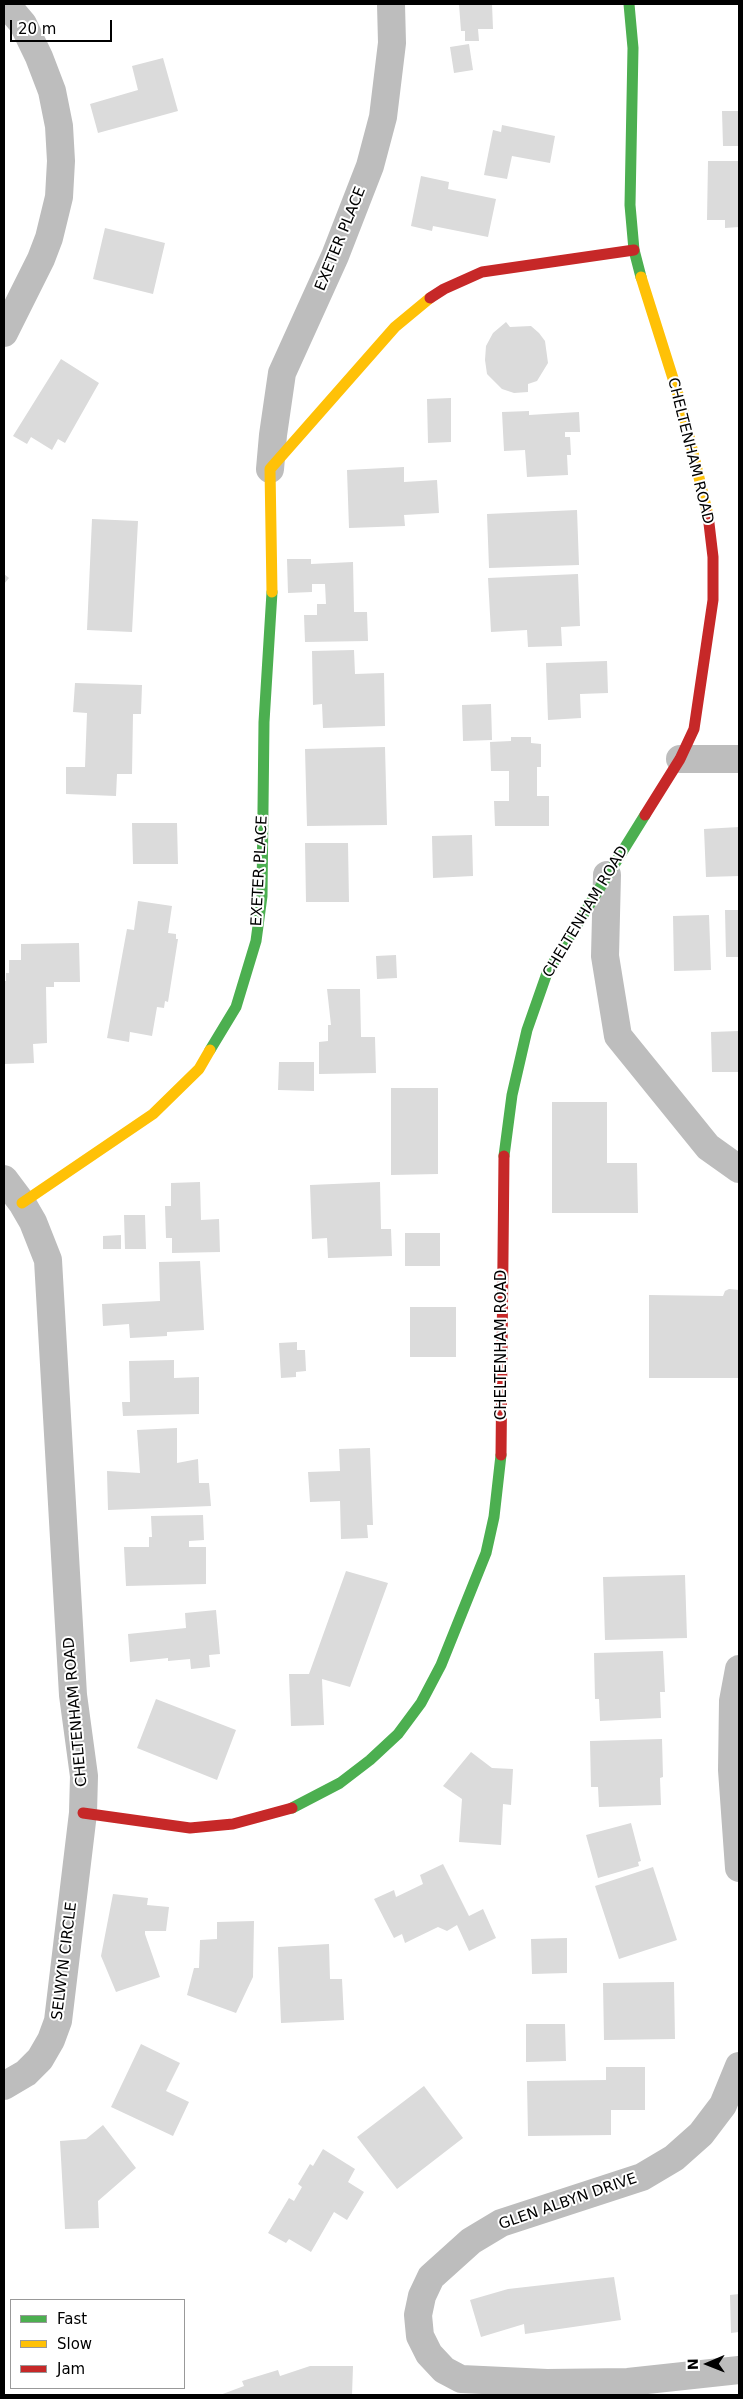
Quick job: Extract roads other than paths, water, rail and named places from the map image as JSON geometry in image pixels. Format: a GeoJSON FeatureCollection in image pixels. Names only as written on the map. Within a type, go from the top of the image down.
{"type":"FeatureCollection","features":[{"type":"Feature","properties":{"kind":"street"},"geometry":{"type":"LineString","coordinates":[[4,333],[41,259],[49,238],[59,197],[61,161],[59,126],[52,91],[39,57],[23,24],[6,4]]}},
{"type":"Feature","properties":{"kind":"street","name":"EXETER PLACE"},"geometry":{"type":"LineString","coordinates":[[22,1203],[160,1107],[198,1069],[236,1007],[244,985],[256,941],[262,896],[264,722],[273,578],[270,469],[282,373],[342,238],[370,166],[381,125],[392,43],[391,4]]}},
{"type":"Feature","properties":{"kind":"street","name":"CHELTENHAM ROAD"},"geometry":{"type":"LineString","coordinates":[[4,1179],[22,1203],[33,1222],[48,1260],[73,1696],[84,1776],[83,1813],[190,1828],[233,1824],[289,1808],[340,1783],[370,1760],[398,1734],[425,1696],[442,1666],[483,1562],[494,1517],[503,1442],[503,1161],[512,1095],[527,1030],[547,972],[680,759],[695,723],[713,600],[713,556],[708,512],[682,407],[650,310],[634,250],[630,205],[633,48],[629,4]]}},
{"type":"Feature","properties":{"kind":"street"},"geometry":{"type":"LineString","coordinates":[[270,469],[395,328],[438,292],[482,272],[634,250]]}},
{"type":"Feature","properties":{"kind":"street"},"geometry":{"type":"LineString","coordinates":[[680,759],[739,759]]}},
{"type":"Feature","properties":{"kind":"street"},"geometry":{"type":"LineString","coordinates":[[607,875],[605,956],[618,1036],[708,1147],[739,1169]]}},
{"type":"Feature","properties":{"kind":"street"},"geometry":{"type":"LineString","coordinates":[[739,1669],[733,1701],[732,1770],[739,1868]]}},
{"type":"Feature","properties":{"kind":"street","name":"SELWYN CIRCLE"},"geometry":{"type":"LineString","coordinates":[[4,2086],[26,2073],[40,2059],[51,2040],[58,2021],[83,1813]]}},
{"type":"Feature","properties":{"kind":"street","name":"GLEN ALBYN DRIVE"},"geometry":{"type":"LineString","coordinates":[[739,2066],[723,2105],[701,2134],[674,2158],[642,2177],[501,2223],[471,2241],[431,2277],[422,2296],[418,2315],[420,2336],[429,2354],[444,2370],[461,2379],[547,2383],[628,2382],[739,2370]]}}]}
